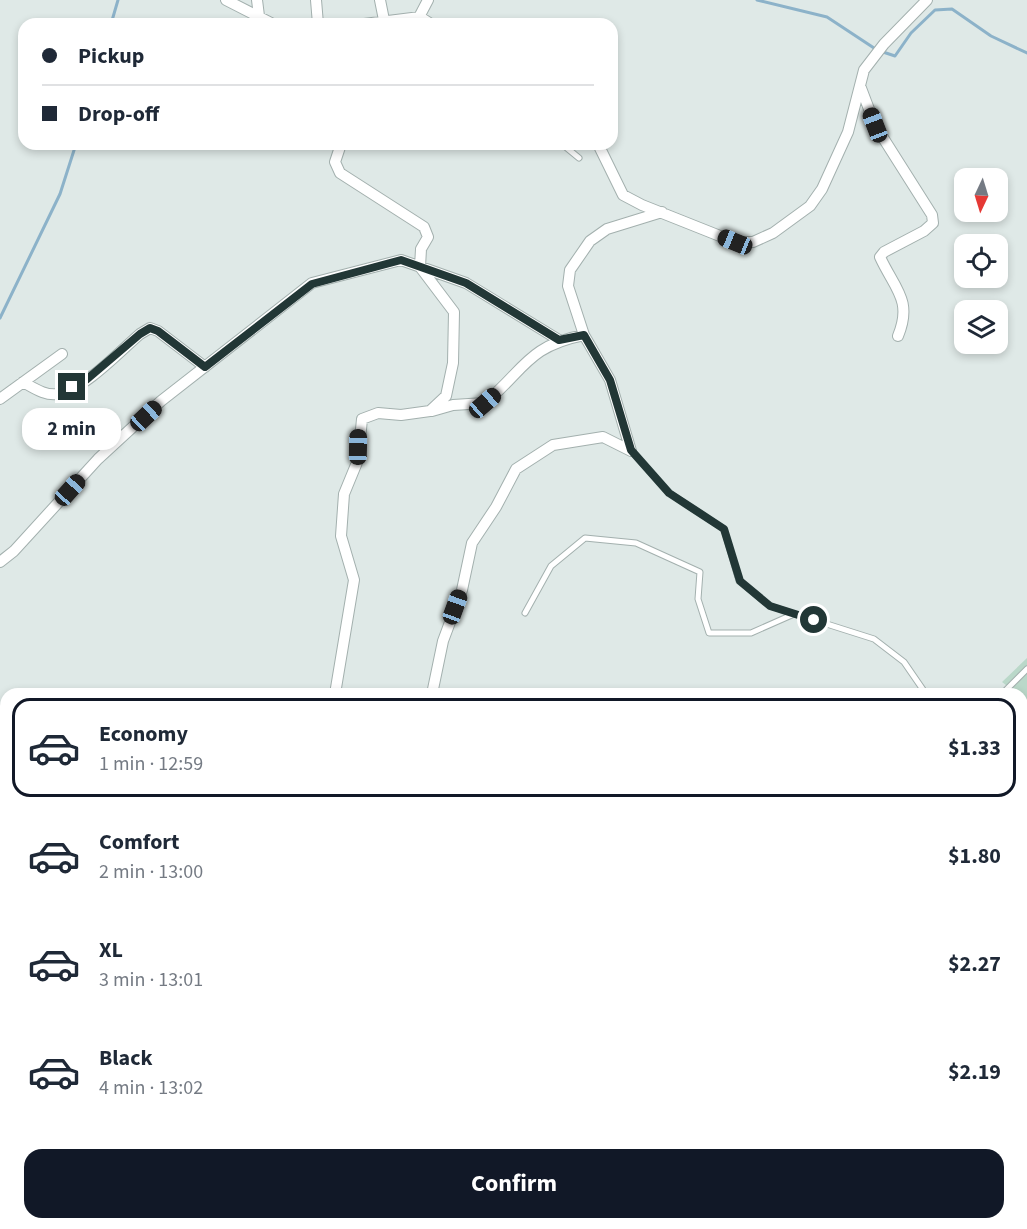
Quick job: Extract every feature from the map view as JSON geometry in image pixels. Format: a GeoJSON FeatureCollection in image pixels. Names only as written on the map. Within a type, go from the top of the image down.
{"type":"FeatureCollection","features":[{"type":"Feature","properties":{"kind":"street"},"geometry":{"type":"LineString","coordinates":[[226,0],[262,18]]}},
{"type":"Feature","properties":{"kind":"street"},"geometry":{"type":"LineString","coordinates":[[256,0],[259,16]]}},
{"type":"Feature","properties":{"kind":"street"},"geometry":{"type":"LineString","coordinates":[[316,0],[318,18]]}},
{"type":"Feature","properties":{"kind":"street"},"geometry":{"type":"LineString","coordinates":[[380,0],[384,18]]}},
{"type":"Feature","properties":{"kind":"street"},"geometry":{"type":"LineString","coordinates":[[419,18],[428,0]]}},
{"type":"Feature","properties":{"kind":"street"},"geometry":{"type":"LineString","coordinates":[[601,150],[623,195],[642,205],[735,242],[753,242],[773,233],[810,206],[822,189],[848,132],[864,70],[884,44],[927,0]]}},
{"type":"Feature","properties":{"kind":"street"},"geometry":{"type":"LineString","coordinates":[[860,88],[875,125],[909,177],[933,223],[924,231],[884,252],[880,257],[902,297],[905,312],[898,336]]}},
{"type":"Feature","properties":{"kind":"street"},"geometry":{"type":"LineString","coordinates":[[339,150],[335,162],[340,173],[424,227],[428,237],[421,249],[420,267],[454,312],[453,363],[446,396],[430,411]]}},
{"type":"Feature","properties":{"kind":"street"},"geometry":{"type":"LineString","coordinates":[[631,450],[610,380],[584,335],[568,286],[570,270],[590,241],[607,229],[662,212]]}},
{"type":"Feature","properties":{"kind":"street"},"geometry":{"type":"LineString","coordinates":[[0,562],[14,551],[98,459],[161,401],[312,284],[401,260],[466,283],[559,340]]}},
{"type":"Feature","properties":{"kind":"street"},"geometry":{"type":"LineString","coordinates":[[24,382],[42,393],[58,394],[86,380],[150,328],[158,331],[205,367]]}},
{"type":"Feature","properties":{"kind":"street"},"geometry":{"type":"LineString","coordinates":[[336,688],[354,580],[341,536],[344,494],[358,460],[362,419],[378,413],[401,415],[453,405],[485,403],[529,358],[559,340],[584,335]]}},
{"type":"Feature","properties":{"kind":"street"},"geometry":{"type":"LineString","coordinates":[[0,399],[62,354]]}},
{"type":"Feature","properties":{"kind":"street"},"geometry":{"type":"LineString","coordinates":[[433,688],[443,641],[462,590],[472,543],[516,469],[553,445],[603,437],[631,450]]}},
{"type":"Feature","properties":{"kind":"lane"},"geometry":{"type":"LineString","coordinates":[[569,150],[579,158]]}},
{"type":"Feature","properties":{"kind":"lane"},"geometry":{"type":"LineString","coordinates":[[631,450],[669,493],[724,529],[740,581],[770,606],[874,639],[904,662],[922,688]]}},
{"type":"Feature","properties":{"kind":"lane"},"geometry":{"type":"LineString","coordinates":[[525,613],[551,566],[585,538],[636,543],[700,572],[698,599],[709,633],[751,633],[794,614]]}},
{"type":"Feature","properties":{"kind":"lane"},"geometry":{"type":"LineString","coordinates":[[1008,688],[1027,669]]}},
{"type":"Feature","properties":{"kind":"green space"},"geometry":{"type":"Polygon","coordinates":[[[1027,658],[1027,688],[1010,688],[1002,682],[1027,658]]]}},
{"type":"Feature","properties":{"kind":"waterway"},"geometry":{"type":"LineString","coordinates":[[113,18],[118,0]]}},
{"type":"Feature","properties":{"kind":"waterway"},"geometry":{"type":"LineString","coordinates":[[757,0],[827,17],[877,50]]}},
{"type":"Feature","properties":{"kind":"waterway"},"geometry":{"type":"LineString","coordinates":[[883,52],[895,56],[911,33],[935,10],[952,9],[991,36],[1027,53]]}},
{"type":"Feature","properties":{"kind":"waterway"},"geometry":{"type":"LineString","coordinates":[[0,318],[60,194],[74,150]]}},
{"type":"Feature","properties":{"kind":"route"},"geometry":{"type":"LineString","coordinates":[[72,387],[86,380],[150,328],[158,331],[205,367],[312,284],[401,260],[466,283],[559,340],[584,335],[610,380],[631,450],[669,493],[724,529],[740,581],[770,606],[814,620]]}}]}
